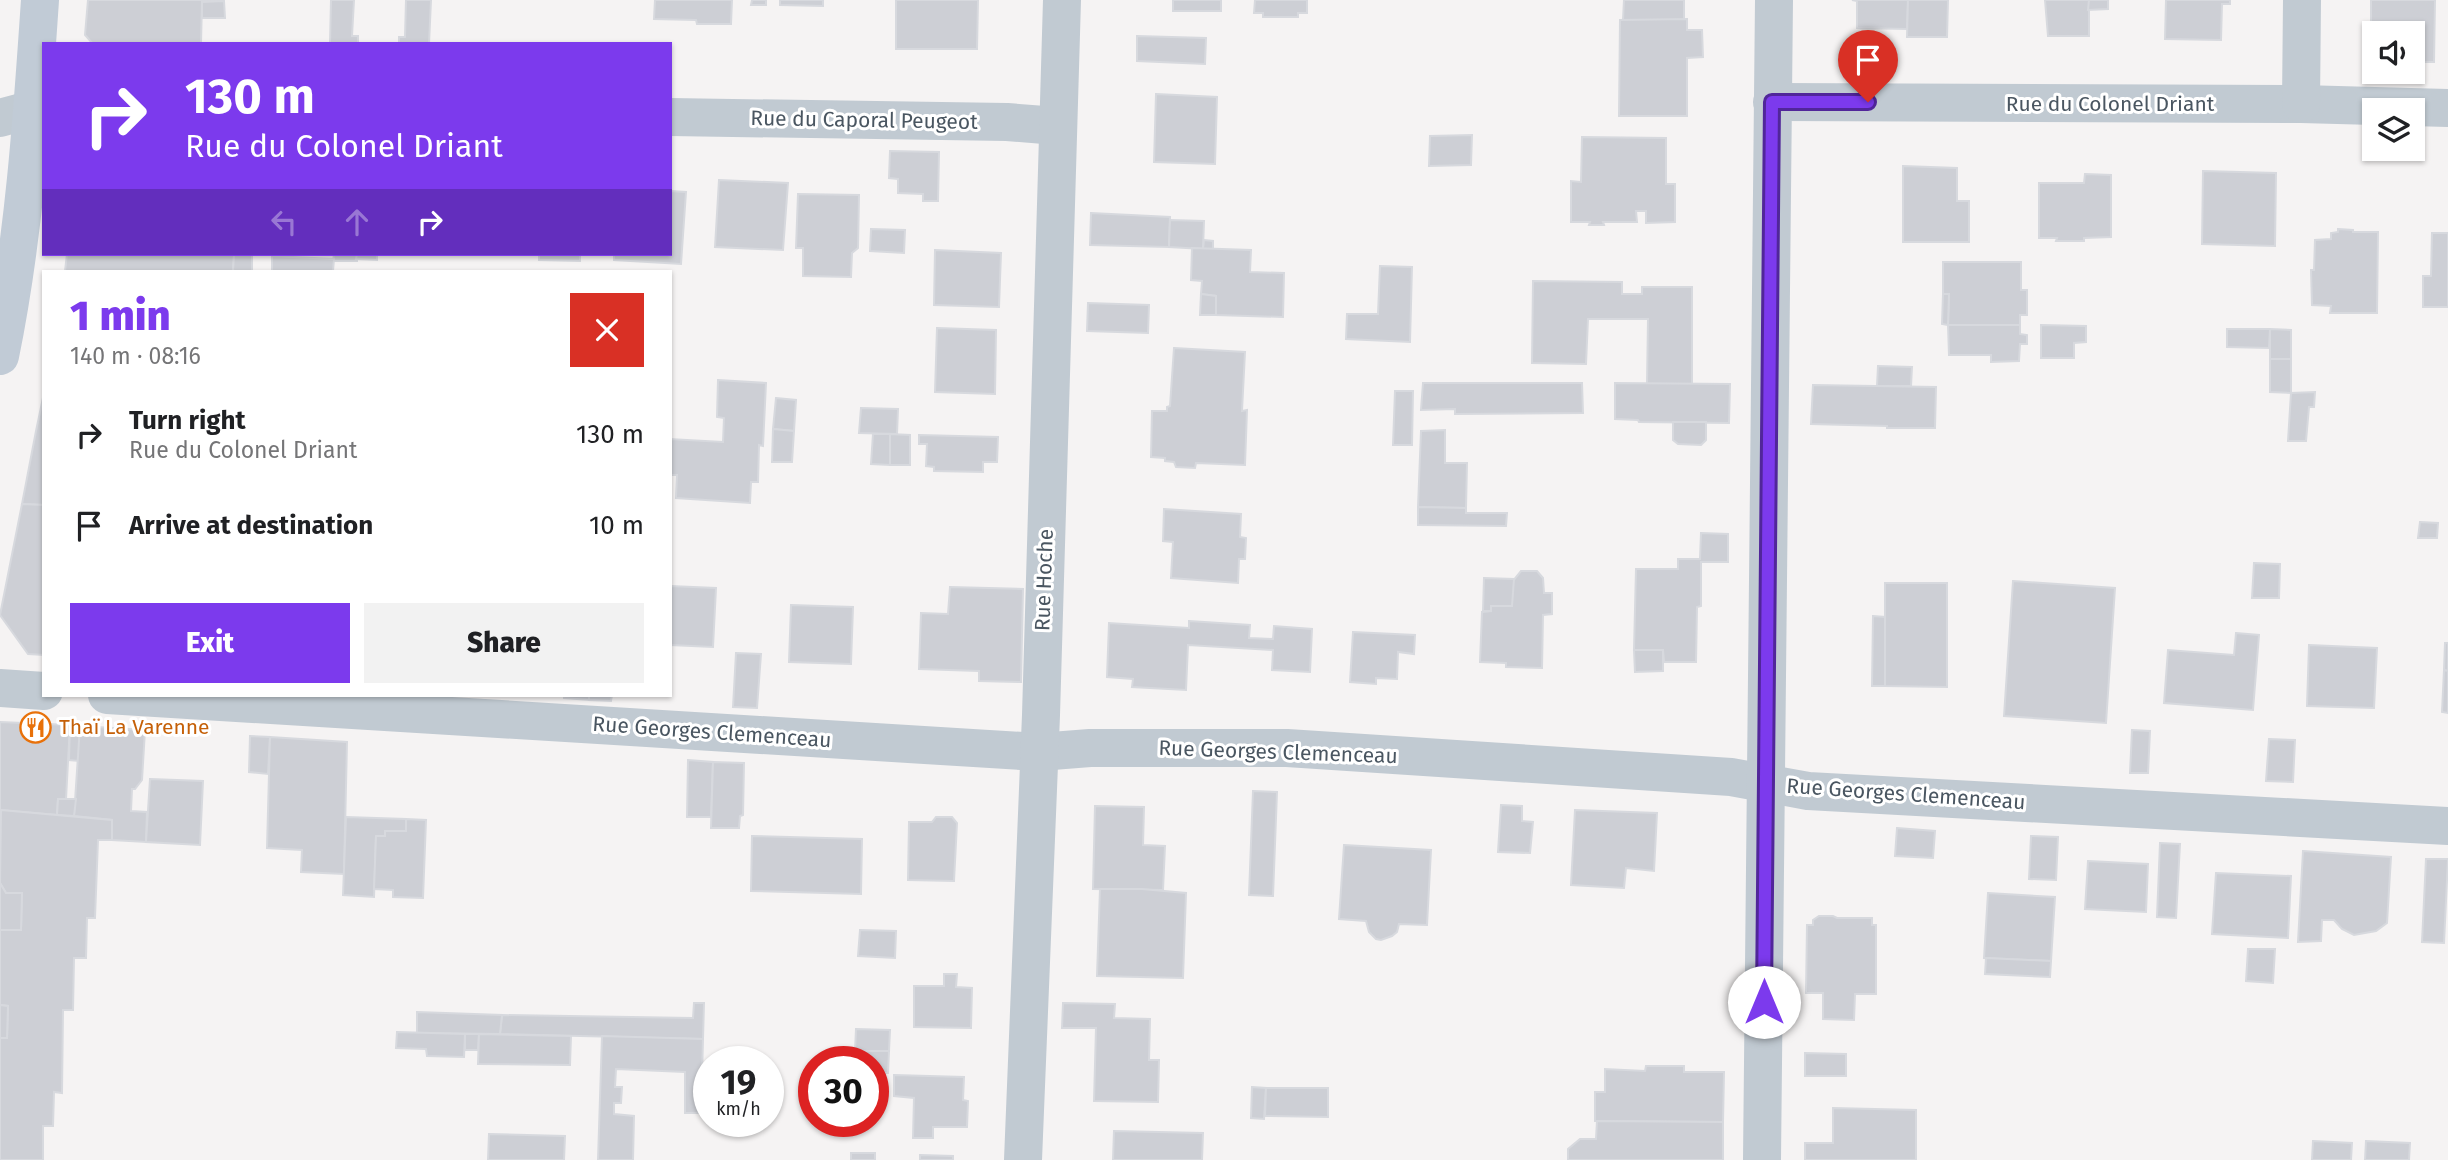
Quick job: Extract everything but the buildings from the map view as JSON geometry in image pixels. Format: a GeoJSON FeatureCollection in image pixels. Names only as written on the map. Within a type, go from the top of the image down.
{"type":"FeatureCollection","features":[{"type":"Feature","properties":{"kind":"main road"},"geometry":{"type":"LineString","coordinates":[[0,356],[11,301],[26,112],[40,0]]}},
{"type":"Feature","properties":{"kind":"street","name":"Rue Hoche"},"geometry":{"type":"LineString","coordinates":[[1023,1160],[1039,752],[1062,0]]}},
{"type":"Feature","properties":{"kind":"street"},"geometry":{"type":"LineString","coordinates":[[1762,1160],[1774,0]]}},
{"type":"Feature","properties":{"kind":"street"},"geometry":{"type":"LineString","coordinates":[[2301,104],[2302,0]]}},
{"type":"Feature","properties":{"kind":"street","name":"Rue du Colonel Driant"},"geometry":{"type":"LineString","coordinates":[[1772,102],[2448,107]]}},
{"type":"Feature","properties":{"kind":"street","name":"Rue du Caporal Peugeot"},"geometry":{"type":"LineString","coordinates":[[672,117],[1007,121],[1057,126]]}},
{"type":"Feature","properties":{"kind":"street"},"geometry":{"type":"LineString","coordinates":[[0,688],[42,691]]}},
{"type":"Feature","properties":{"kind":"street","name":"Rue Georges Clemenceau"},"geometry":{"type":"LineString","coordinates":[[140,697],[1039,752],[1090,748],[1287,748],[1731,777],[1808,790],[2448,826]]}},
{"type":"Feature","properties":{"kind":"place","name":"Thaï La Varenne"},"geometry":{"type":"Point","coordinates":[36,727]}},
{"type":"Feature","properties":{"kind":"route"},"geometry":{"type":"LineString","coordinates":[[1764,1002],[1772,102],[1868,102]]}}]}
